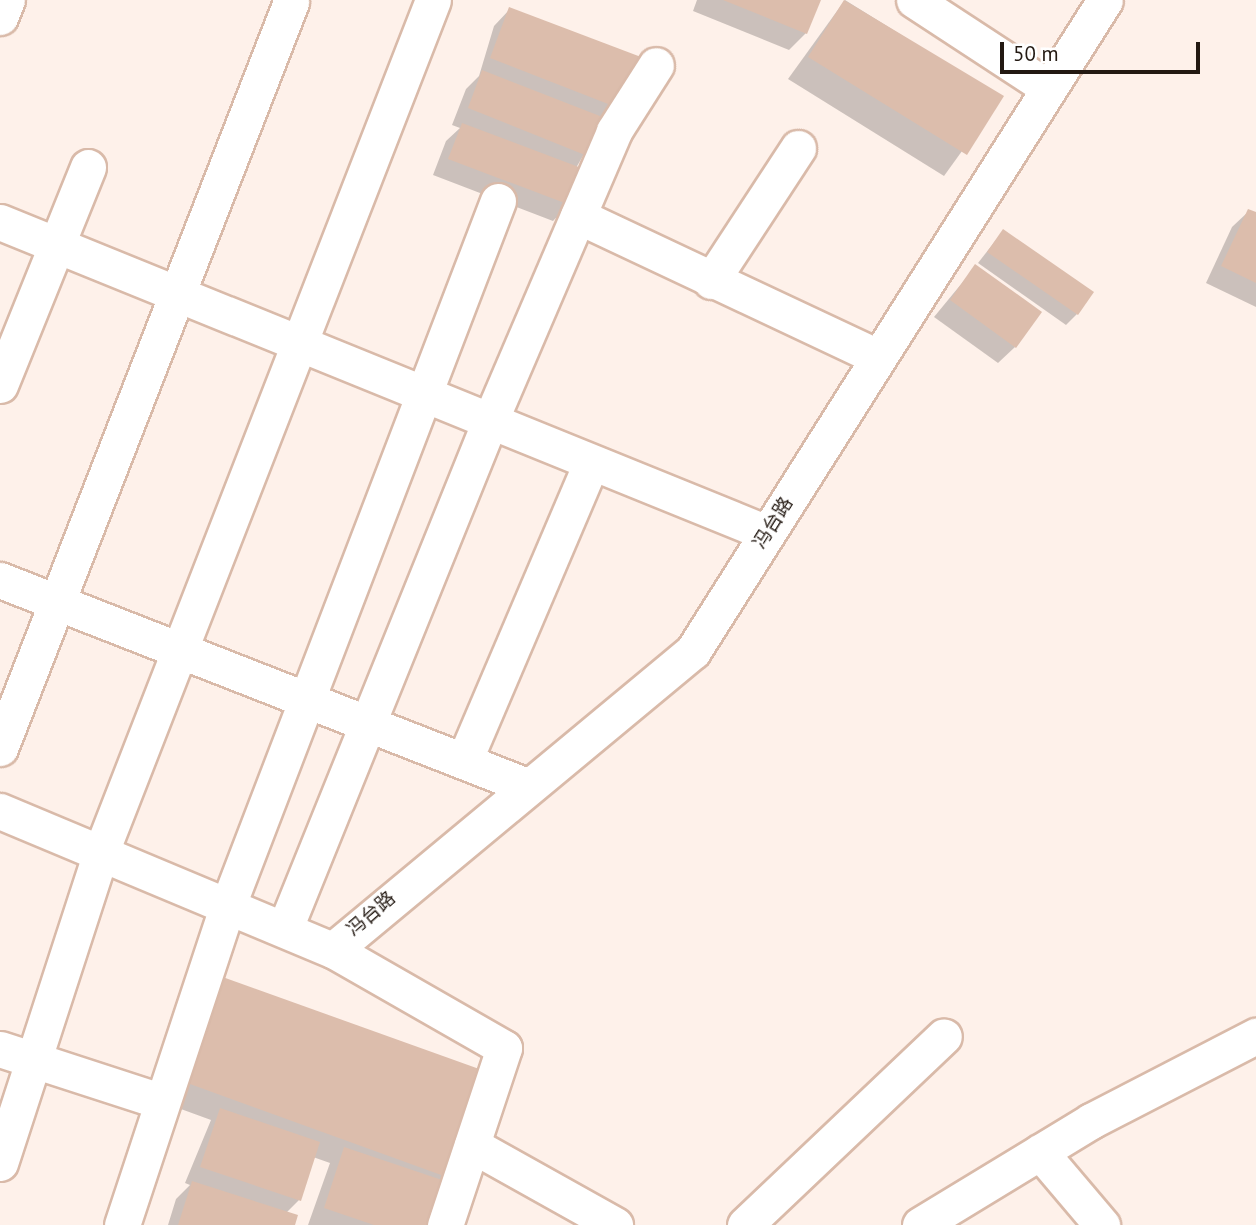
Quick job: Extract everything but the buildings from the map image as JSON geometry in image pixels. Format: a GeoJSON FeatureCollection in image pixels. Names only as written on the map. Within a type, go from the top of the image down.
{"type":"FeatureCollection","features":[{"type":"Feature","properties":{"kind":"street"},"geometry":{"type":"LineString","coordinates":[[0,17],[7,0]]}},
{"type":"Feature","properties":{"kind":"street"},"geometry":{"type":"LineString","coordinates":[[0,1163],[101,852],[433,0]]}},
{"type":"Feature","properties":{"kind":"street"},"geometry":{"type":"LineString","coordinates":[[914,0],[1047,87]]}},
{"type":"Feature","properties":{"kind":"street","name":"冯台路"},"geometry":{"type":"LineString","coordinates":[[333,950],[527,786],[693,651],[1047,87],[1105,0]]}},
{"type":"Feature","properties":{"kind":"street"},"geometry":{"type":"LineString","coordinates":[[0,748],[60,604],[291,2]]}},
{"type":"Feature","properties":{"kind":"street"},"geometry":{"type":"LineString","coordinates":[[285,928],[490,421],[614,131],[656,65]]}},
{"type":"Feature","properties":{"kind":"street"},"geometry":{"type":"LineString","coordinates":[[711,281],[798,148]]}},
{"type":"Feature","properties":{"kind":"street"},"geometry":{"type":"LineString","coordinates":[[0,386],[88,167]]}},
{"type":"Feature","properties":{"kind":"street"},"geometry":{"type":"LineString","coordinates":[[122,1225],[160,1101],[228,905],[498,201]]}},
{"type":"Feature","properties":{"kind":"street"},"geometry":{"type":"LineString","coordinates":[[578,216],[877,357]]}},
{"type":"Feature","properties":{"kind":"street"},"geometry":{"type":"LineString","coordinates":[[0,222],[767,533]]}},
{"type":"Feature","properties":{"kind":"street"},"geometry":{"type":"LineString","coordinates":[[464,761],[591,463]]}},
{"type":"Feature","properties":{"kind":"street"},"geometry":{"type":"LineString","coordinates":[[0,580],[306,697],[527,786]]}},
{"type":"Feature","properties":{"kind":"street"},"geometry":{"type":"LineString","coordinates":[[0,811],[333,950],[504,1048],[445,1225]]}},
{"type":"Feature","properties":{"kind":"street"},"geometry":{"type":"LineString","coordinates":[[745,1225],[944,1036]]}},
{"type":"Feature","properties":{"kind":"street"},"geometry":{"type":"LineString","coordinates":[[920,1225],[1040,1152],[1256,1036]]}},
{"type":"Feature","properties":{"kind":"street"},"geometry":{"type":"LineString","coordinates":[[0,1049],[160,1101]]}},
{"type":"Feature","properties":{"kind":"street"},"geometry":{"type":"LineString","coordinates":[[472,1145],[615,1225]]}},
{"type":"Feature","properties":{"kind":"street"},"geometry":{"type":"LineString","coordinates":[[1040,1152],[1102,1225]]}}]}
